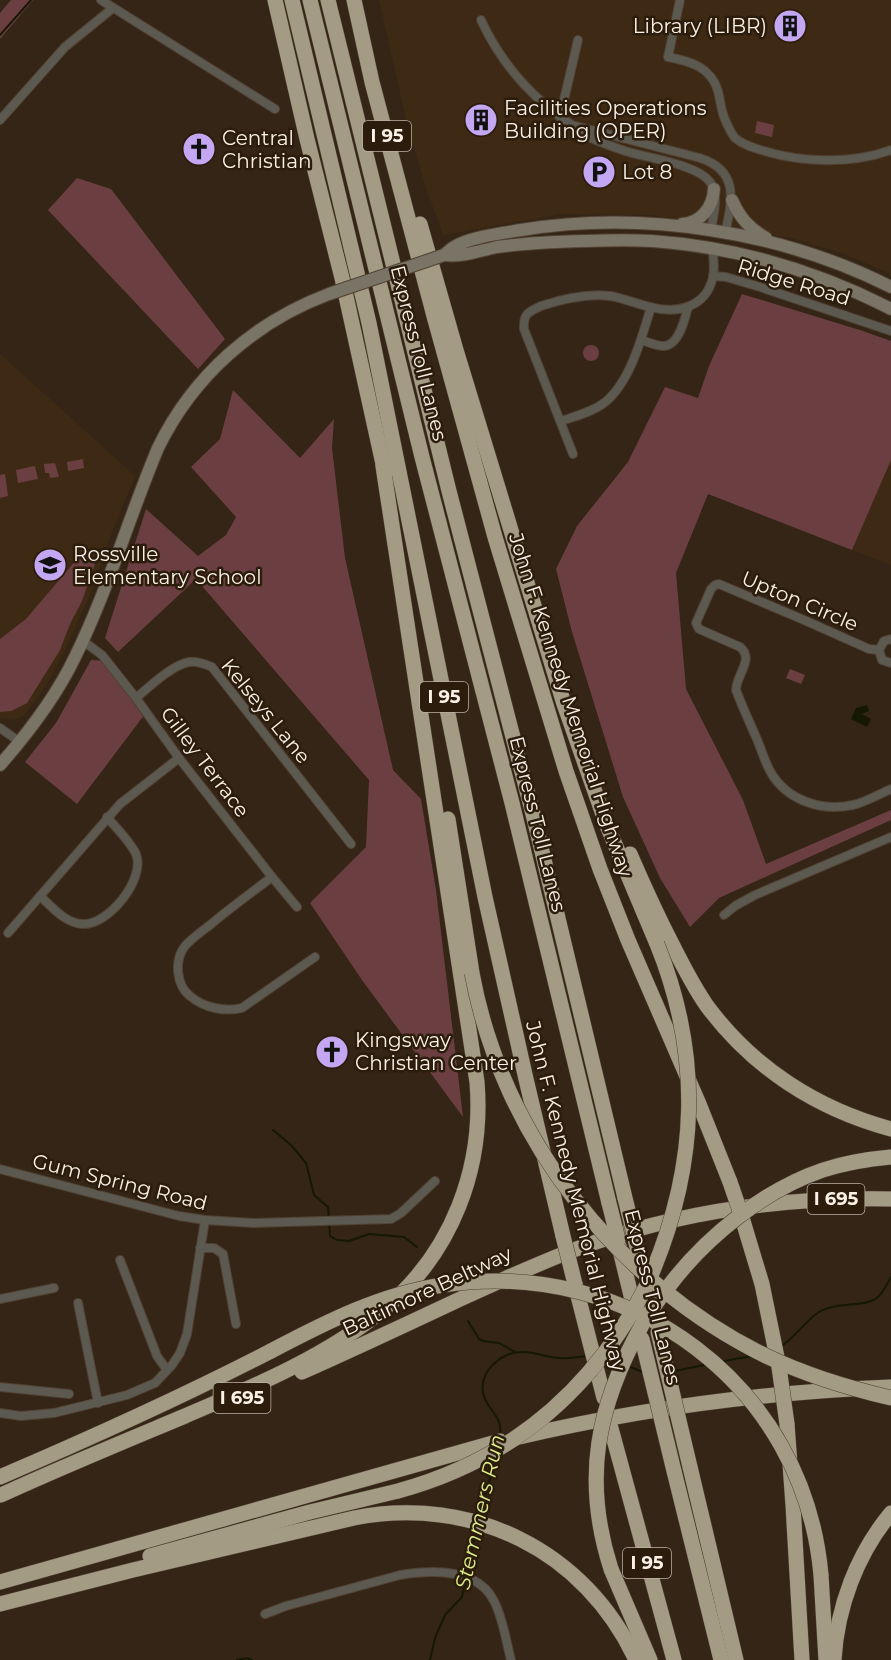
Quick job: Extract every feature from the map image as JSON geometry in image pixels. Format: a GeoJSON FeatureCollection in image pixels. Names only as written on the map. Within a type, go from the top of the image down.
{"type":"FeatureCollection","features":[{"type":"Feature","properties":{"kind":"highway"},"geometry":{"type":"LineString","coordinates":[[275,0],[342,278],[396,522],[472,973],[494,1052],[511,1095],[525,1123],[567,1190],[620,1251],[672,1297],[700,1318],[768,1357],[812,1376],[891,1398]]}},
{"type":"Feature","properties":{"kind":"highway","name":"John F. Kennedy Memorial Highway"},"geometry":{"type":"LineString","coordinates":[[292,0],[369,323],[487,907],[521,1060],[621,1467],[674,1660]]}},
{"type":"Feature","properties":{"kind":"highway","name":"Express Toll Lanes"},"geometry":{"type":"LineString","coordinates":[[310,0],[430,489],[512,803],[721,1660]]}},
{"type":"Feature","properties":{"kind":"highway","name":"Express Toll Lanes"},"geometry":{"type":"LineString","coordinates":[[328,0],[446,482],[534,818],[736,1660]]}},
{"type":"Feature","properties":{"kind":"highway","name":"John F. Kennedy Memorial Highway"},"geometry":{"type":"LineString","coordinates":[[354,0],[372,82],[431,307],[490,518],[566,771],[624,933],[730,1182],[764,1292],[787,1424],[802,1660]]}},
{"type":"Feature","properties":{"kind":"highway"},"geometry":{"type":"LineString","coordinates":[[0,1598],[270,1522],[398,1491],[440,1478],[504,1446],[544,1416],[585,1378],[604,1354],[648,1283],[665,1241],[677,1199],[687,1139],[690,1095],[681,1022],[670,980],[595,792],[564,704],[445,314],[382,85],[359,20]]}},
{"type":"Feature","properties":{"kind":"highway"},"geometry":{"type":"LineString","coordinates":[[1,1495],[68,1464],[249,1388],[340,1340],[375,1316],[412,1283],[440,1245],[461,1203],[476,1148],[477,1082],[383,466]]}},
{"type":"Feature","properties":{"kind":"highway"},"geometry":{"type":"LineString","coordinates":[[549,651],[602,791],[643,884],[682,965],[707,1005],[743,1047],[785,1082],[836,1110],[891,1129]]}},
{"type":"Feature","properties":{"kind":"highway"},"geometry":{"type":"LineString","coordinates":[[650,1660],[611,1569],[600,1528],[597,1503],[596,1474],[600,1432],[621,1365],[642,1325],[683,1269],[708,1242],[745,1213],[797,1180],[823,1170],[858,1161],[891,1157]]}},
{"type":"Feature","properties":{"kind":"highway","name":"Baltimore Beltway"},"geometry":{"type":"LineString","coordinates":[[1,1495],[217,1409],[520,1272],[597,1241],[676,1219],[746,1207],[801,1201],[891,1199]]}},
{"type":"Feature","properties":{"kind":"highway"},"geometry":{"type":"LineString","coordinates":[[0,1477],[175,1398],[370,1304],[419,1290],[456,1283],[496,1281],[581,1292],[629,1308],[664,1326],[696,1347],[725,1372],[759,1410],[773,1430],[801,1486],[816,1535],[826,1660]]}},
{"type":"Feature","properties":{"kind":"highway"},"geometry":{"type":"LineString","coordinates":[[0,1582],[483,1446],[563,1426],[711,1402],[839,1389],[891,1387]]}},
{"type":"Feature","properties":{"kind":"highway"},"geometry":{"type":"LineString","coordinates":[[0,1604],[123,1572],[366,1515],[410,1512],[456,1516],[500,1529],[539,1550],[579,1580],[612,1618],[636,1660]]}},
{"type":"Feature","properties":{"kind":"highway"},"geometry":{"type":"LineString","coordinates":[[834,1660],[838,1625],[852,1578],[870,1543],[891,1513]]}},
{"type":"Feature","properties":{"kind":"main road"},"geometry":{"type":"LineString","coordinates":[[0,765],[39,717],[57,690],[83,641],[164,437],[181,408],[216,366],[248,337],[282,316],[329,294],[444,255],[456,245],[465,242],[533,228],[588,223],[687,224],[700,218],[708,210],[714,196],[714,189]]}},
{"type":"Feature","properties":{"kind":"main road"},"geometry":{"type":"LineString","coordinates":[[732,200],[746,224],[777,245]]}},
{"type":"Feature","properties":{"kind":"main road"},"geometry":{"type":"LineString","coordinates":[[672,225],[777,245],[833,262],[891,287]]}},
{"type":"Feature","properties":{"kind":"main road"},"geometry":{"type":"LineString","coordinates":[[711,231],[713,249]]}},
{"type":"Feature","properties":{"kind":"main road"},"geometry":{"type":"LineString","coordinates":[[713,249],[725,234]]}},
{"type":"Feature","properties":{"kind":"main road"},"geometry":{"type":"LineString","coordinates":[[444,255],[459,256],[513,245],[586,241],[649,241],[713,249],[762,259],[850,289],[891,309]]}},
{"type":"Feature","properties":{"kind":"street"},"geometry":{"type":"LineString","coordinates":[[101,0],[275,108]]}},
{"type":"Feature","properties":{"kind":"street"},"geometry":{"type":"LineString","coordinates":[[680,0],[668,57],[693,63],[713,78],[728,127],[734,137],[742,143],[791,157],[826,159],[867,156],[891,150]]}},
{"type":"Feature","properties":{"kind":"street"},"geometry":{"type":"LineString","coordinates":[[0,120],[65,47],[113,8]]}},
{"type":"Feature","properties":{"kind":"street"},"geometry":{"type":"LineString","coordinates":[[481,20],[513,72],[535,96],[584,135],[618,148],[698,172],[710,181],[716,198],[711,231]]}},
{"type":"Feature","properties":{"kind":"street"},"geometry":{"type":"LineString","coordinates":[[560,117],[578,40]]}},
{"type":"Feature","properties":{"kind":"street"},"geometry":{"type":"LineString","coordinates":[[572,124],[706,160],[718,168],[728,180],[732,200],[725,234]]}},
{"type":"Feature","properties":{"kind":"street","name":"Ridge Road"},"geometry":{"type":"LineString","coordinates":[[713,249],[713,276],[726,277],[760,287],[891,331]]}},
{"type":"Feature","properties":{"kind":"street"},"geometry":{"type":"LineString","coordinates":[[573,454],[524,329],[525,315],[561,300],[594,295],[610,296],[651,308],[673,310],[688,308],[704,296],[713,276]]}},
{"type":"Feature","properties":{"kind":"street"},"geometry":{"type":"LineString","coordinates":[[561,421],[590,411],[606,402],[616,392],[641,340],[651,308]]}},
{"type":"Feature","properties":{"kind":"street"},"geometry":{"type":"LineString","coordinates":[[641,340],[669,345],[679,333],[688,308]]}},
{"type":"Feature","properties":{"kind":"street","name":"Upton Circle"},"geometry":{"type":"LineString","coordinates":[[879,650],[869,649],[719,584],[711,589],[696,623],[699,629],[740,647],[747,655],[737,680],[736,690],[769,769],[784,788],[803,801],[835,807],[856,804],[891,789]]}},
{"type":"Feature","properties":{"kind":"street"},"geometry":{"type":"LineString","coordinates":[[891,639],[881,644],[879,650],[882,660],[891,663]]}},
{"type":"Feature","properties":{"kind":"street","name":"Gilley Terrace"},"geometry":{"type":"LineString","coordinates":[[83,641],[102,655],[297,907]]}},
{"type":"Feature","properties":{"kind":"street","name":"Kelseys Lane"},"geometry":{"type":"LineString","coordinates":[[136,698],[180,665],[190,662],[212,667],[351,844]]}},
{"type":"Feature","properties":{"kind":"street"},"geometry":{"type":"LineString","coordinates":[[0,728],[20,742]]}},
{"type":"Feature","properties":{"kind":"street"},"geometry":{"type":"LineString","coordinates":[[8,933],[107,817],[120,804],[180,758]]}},
{"type":"Feature","properties":{"kind":"street"},"geometry":{"type":"LineString","coordinates":[[40,896],[67,919],[84,924],[98,922],[123,898],[135,881],[138,864],[131,846],[107,817]]}},
{"type":"Feature","properties":{"kind":"street"},"geometry":{"type":"LineString","coordinates":[[724,915],[755,895],[891,837]]}},
{"type":"Feature","properties":{"kind":"street"},"geometry":{"type":"LineString","coordinates":[[272,877],[185,946],[178,966],[182,986],[189,996],[198,1001],[222,1011],[232,1011],[242,1008],[315,957]]}},
{"type":"Feature","properties":{"kind":"street","name":"Gum Spring Road"},"geometry":{"type":"LineString","coordinates":[[0,1169],[166,1213],[205,1220],[253,1223],[391,1219],[401,1213],[435,1181]]}},
{"type":"Feature","properties":{"kind":"street"},"geometry":{"type":"LineString","coordinates":[[0,1413],[35,1416],[98,1403],[155,1383],[180,1353],[187,1334],[205,1220]]}},
{"type":"Feature","properties":{"kind":"street"},"geometry":{"type":"LineString","coordinates":[[201,1248],[214,1248],[223,1254],[236,1324]]}},
{"type":"Feature","properties":{"kind":"street"},"geometry":{"type":"LineString","coordinates":[[120,1260],[157,1356],[167,1370]]}},
{"type":"Feature","properties":{"kind":"street"},"geometry":{"type":"LineString","coordinates":[[0,1299],[54,1288]]}},
{"type":"Feature","properties":{"kind":"street"},"geometry":{"type":"LineString","coordinates":[[78,1303],[98,1403]]}},
{"type":"Feature","properties":{"kind":"street"},"geometry":{"type":"LineString","coordinates":[[0,1387],[69,1394]]}},
{"type":"Feature","properties":{"kind":"street"},"geometry":{"type":"LineString","coordinates":[[265,1614],[400,1575],[444,1572],[467,1578],[486,1590],[495,1603],[511,1660]]}},
{"type":"Feature","properties":{"kind":"shaded area"},"geometry":{"type":"Polygon","coordinates":[[[11,0],[33,0],[0,39],[0,13],[11,0]]]}},
{"type":"Feature","properties":{"kind":"shaded area"},"geometry":{"type":"Polygon","coordinates":[[[379,0],[891,0],[891,274],[847,255],[791,238],[652,215],[561,214],[443,235],[408,128],[379,0]]]}},
{"type":"Feature","properties":{"kind":"shaded area"},"geometry":{"type":"Polygon","coordinates":[[[757,121],[774,125],[772,137],[755,133],[757,121]]]}},
{"type":"Feature","properties":{"kind":"shaded area"},"geometry":{"type":"Polygon","coordinates":[[[77,178],[111,189],[225,339],[198,369],[48,210],[77,178]]]}},
{"type":"Feature","properties":{"kind":"shaded area"},"geometry":{"type":"Polygon","coordinates":[[[742,294],[891,341],[891,460],[852,550],[708,494],[676,573],[686,689],[743,800],[766,864],[891,810],[891,820],[719,898],[690,927],[660,878],[623,797],[572,632],[556,569],[577,526],[628,462],[665,387],[698,398],[709,366],[742,294]]]}},
{"type":"Feature","properties":{"kind":"shaded area"},"geometry":{"type":"Polygon","coordinates":[[[591,345],[599,353],[591,361],[583,353],[591,345]]]}},
{"type":"Feature","properties":{"kind":"shaded area","name":"Rossville Elementary School"},"geometry":{"type":"Polygon","coordinates":[[[0,354],[135,476],[89,598],[66,648],[46,686],[23,716],[13,720],[0,718],[0,354]]]}},
{"type":"Feature","properties":{"kind":"shaded area"},"geometry":{"type":"Polygon","coordinates":[[[233,390],[300,458],[334,419],[332,448],[345,558],[393,770],[421,799],[436,890],[463,1117],[362,980],[310,903],[366,847],[369,780],[196,579],[118,652],[105,638],[146,509],[198,556],[226,535],[236,517],[191,467],[220,439],[233,390]]]}},
{"type":"Feature","properties":{"kind":"shaded area"},"geometry":{"type":"Polygon","coordinates":[[[891,458],[891,565],[852,550],[891,458]]]}},
{"type":"Feature","properties":{"kind":"shaded area"},"geometry":{"type":"Polygon","coordinates":[[[83,459],[84,468],[68,471],[67,462],[83,459]]]}},
{"type":"Feature","properties":{"kind":"shaded area"},"geometry":{"type":"Polygon","coordinates":[[[55,463],[59,477],[50,478],[49,473],[45,473],[44,464],[55,463]]]}},
{"type":"Feature","properties":{"kind":"shaded area"},"geometry":{"type":"Polygon","coordinates":[[[35,466],[38,479],[18,483],[16,470],[35,466]]]}},
{"type":"Feature","properties":{"kind":"shaded area"},"geometry":{"type":"Polygon","coordinates":[[[5,474],[8,496],[0,498],[0,475],[5,474]]]}},
{"type":"Feature","properties":{"kind":"shaded area"},"geometry":{"type":"Polygon","coordinates":[[[83,552],[96,561],[82,601],[60,650],[27,703],[11,711],[0,712],[0,639],[26,619],[83,552]]]}},
{"type":"Feature","properties":{"kind":"shaded area"},"geometry":{"type":"Polygon","coordinates":[[[91,660],[108,661],[145,714],[77,804],[25,762],[56,723],[91,660]]]}},
{"type":"Feature","properties":{"kind":"shaded area"},"geometry":{"type":"Polygon","coordinates":[[[790,669],[805,675],[801,684],[786,678],[790,669]]]}},
{"type":"Feature","properties":{"kind":"shaded area"},"geometry":{"type":"Polygon","coordinates":[[[867,705],[869,711],[862,714],[871,719],[867,727],[851,719],[856,708],[867,705]]]}},
{"type":"Feature","properties":{"kind":"waterway"},"geometry":{"type":"LineString","coordinates":[[0,35],[31,0]]}},
{"type":"Feature","properties":{"kind":"waterway"},"geometry":{"type":"LineString","coordinates":[[273,1130],[291,1145],[306,1163],[314,1195],[328,1207],[330,1236],[337,1240],[349,1241],[369,1234],[404,1237],[417,1247]]}},
{"type":"Feature","properties":{"kind":"waterway","name":"Stemmers Run"},"geometry":{"type":"LineString","coordinates":[[780,1347],[819,1312],[834,1307],[859,1304],[878,1297],[891,1277]]}},
{"type":"Feature","properties":{"kind":"waterway"},"geometry":{"type":"LineString","coordinates":[[468,1321],[479,1339],[499,1343],[515,1352]]}},
{"type":"Feature","properties":{"kind":"waterway","name":"Stemmers Run"},"geometry":{"type":"LineString","coordinates":[[500,1434],[497,1417],[487,1404],[483,1393],[485,1377],[494,1363],[508,1355],[528,1352],[563,1358],[588,1356]]}},
{"type":"Feature","properties":{"kind":"waterway","name":"Stemmers Run"},"geometry":{"type":"LineString","coordinates":[[719,1362],[752,1356]]}},
{"type":"Feature","properties":{"kind":"waterway","name":"Stemmers Run"},"geometry":{"type":"LineString","coordinates":[[675,1371],[704,1365]]}},
{"type":"Feature","properties":{"kind":"waterway","name":"Stemmers Run"},"geometry":{"type":"LineString","coordinates":[[628,1366],[645,1373]]}},
{"type":"Feature","properties":{"kind":"waterway","name":"Stemmers Run"},"geometry":{"type":"LineString","coordinates":[[479,1518],[496,1457]]}},
{"type":"Feature","properties":{"kind":"waterway","name":"Stemmers Run"},"geometry":{"type":"LineString","coordinates":[[467,1574],[476,1530]]}},
{"type":"Feature","properties":{"kind":"waterway","name":"Stemmers Run"},"geometry":{"type":"LineString","coordinates":[[430,1660],[435,1638],[445,1615],[462,1597],[466,1580]]}},
{"type":"Feature","properties":{"kind":"waterway","name":"Stemmers Run"},"geometry":{"type":"LineString","coordinates":[[237,1660],[247,1658],[252,1660]]}},
{"type":"Feature","properties":{"kind":"place","name":"Library (LIBR)"},"geometry":{"type":"Point","coordinates":[790,26]}},
{"type":"Feature","properties":{"kind":"place","name":"Facilities Operations Building (OPER)"},"geometry":{"type":"Point","coordinates":[481,120]}},
{"type":"Feature","properties":{"kind":"place","name":"Central Christian"},"geometry":{"type":"Point","coordinates":[199,149]}},
{"type":"Feature","properties":{"kind":"place","name":"Lot 8"},"geometry":{"type":"Point","coordinates":[599,172]}},
{"type":"Feature","properties":{"kind":"place","name":"Rossville Elementary School"},"geometry":{"type":"Point","coordinates":[50,565]}},
{"type":"Feature","properties":{"kind":"place","name":"Kingsway Christian Center"},"geometry":{"type":"Point","coordinates":[332,1052]}}]}
